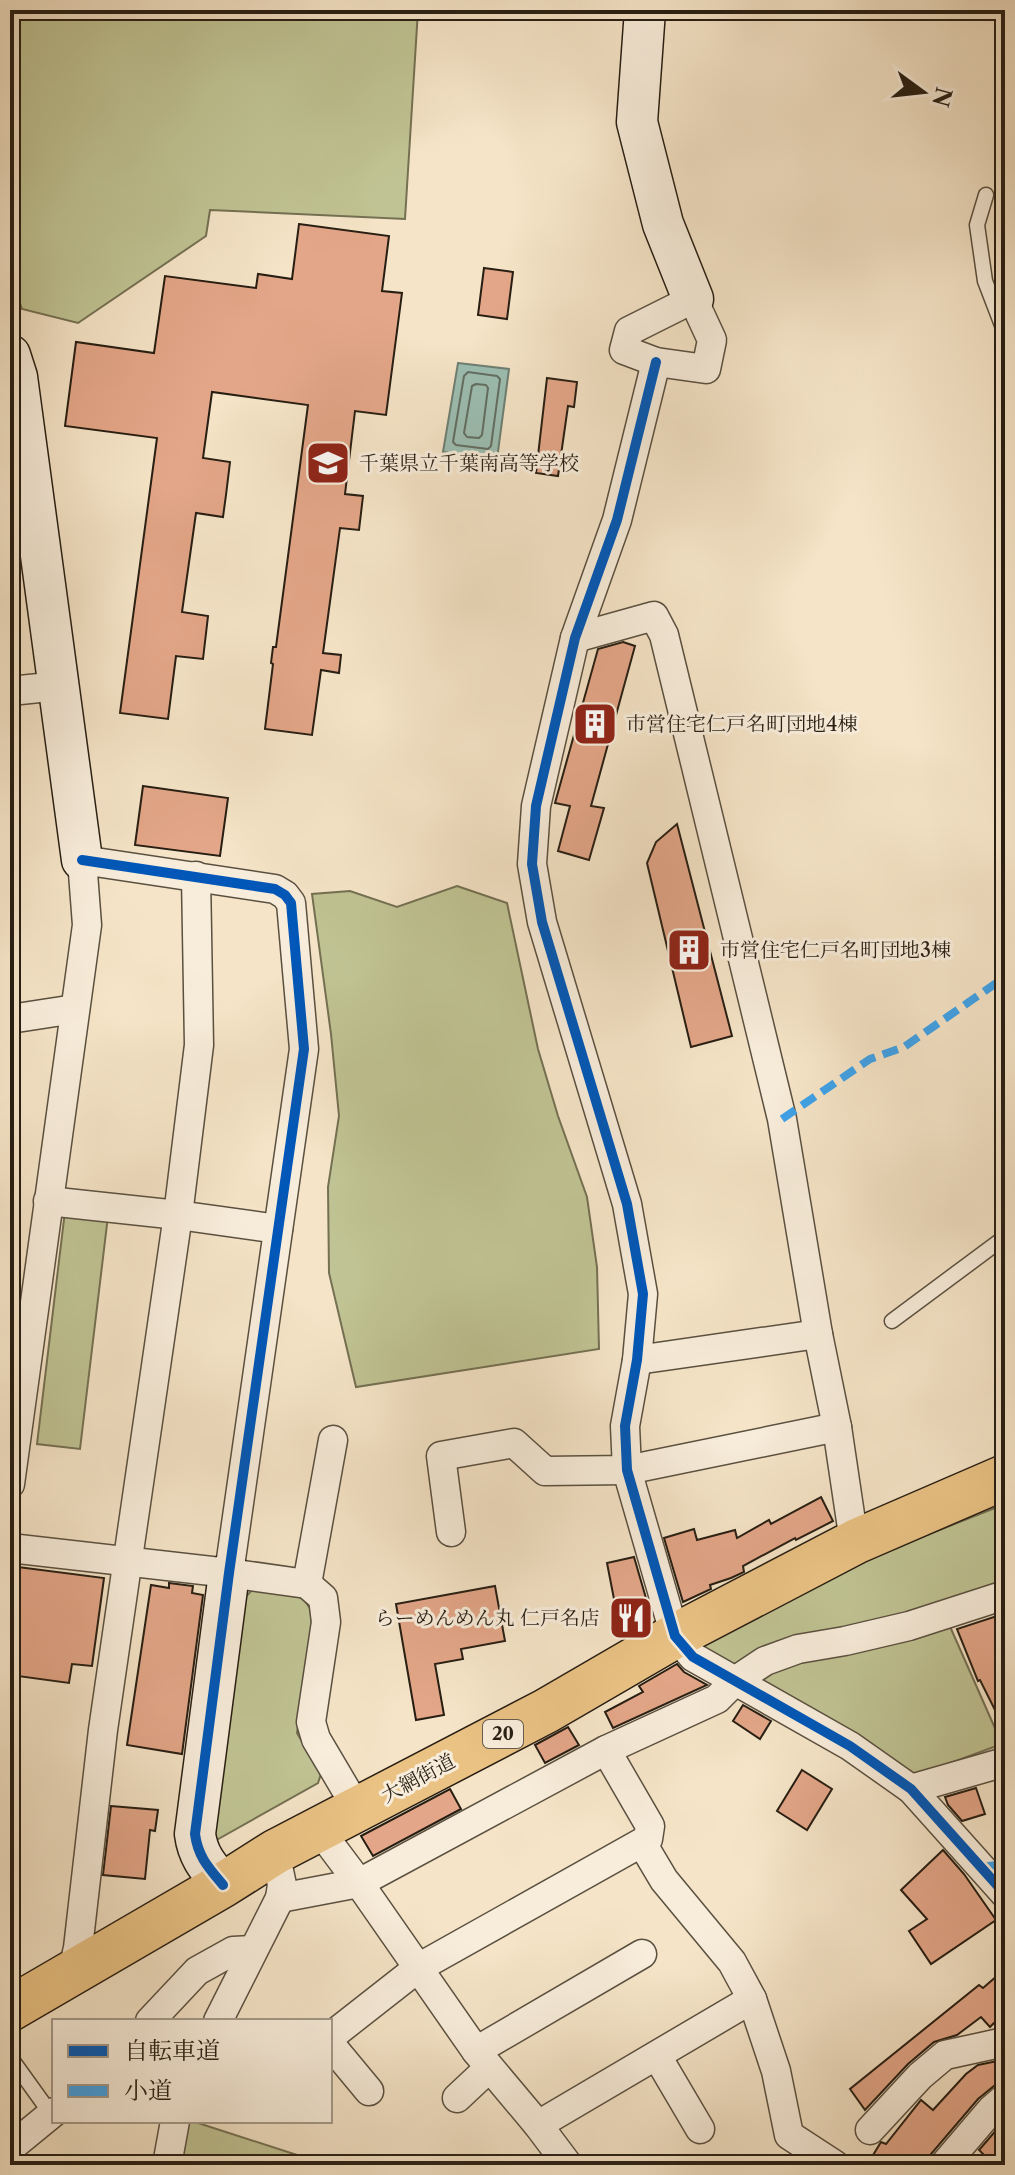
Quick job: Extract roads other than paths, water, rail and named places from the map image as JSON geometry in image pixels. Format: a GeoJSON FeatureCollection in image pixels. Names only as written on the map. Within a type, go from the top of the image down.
{"type":"FeatureCollection","features":[{"type":"Feature","properties":{"kind":"main road","name":"大網街道"},"geometry":{"type":"LineString","coordinates":[[10,2009],[275,1852],[546,1711],[675,1636],[857,1541],[1005,1477]]}},
{"type":"Feature","properties":{"kind":"street"},"geometry":{"type":"LineString","coordinates":[[645,10],[637,122],[663,224],[712,340],[706,369],[656,362],[624,350],[629,331],[693,299]]}},
{"type":"Feature","properties":{"kind":"street"},"geometry":{"type":"LineString","coordinates":[[10,355],[17,377],[59,686],[82,860],[87,925],[48,1201],[18,1369],[10,1484]]}},
{"type":"Feature","properties":{"kind":"street"},"geometry":{"type":"LineString","coordinates":[[656,362],[617,520],[575,638],[536,806],[532,864],[542,922],[627,1204],[643,1294],[637,1360],[625,1426],[627,1470],[675,1636],[693,1657],[850,1746],[911,1789],[1005,1894]]}},
{"type":"Feature","properties":{"kind":"street"},"geometry":{"type":"LineString","coordinates":[[575,638],[654,616],[664,635],[782,1119],[852,1528],[857,1541]]}},
{"type":"Feature","properties":{"kind":"street"},"geometry":{"type":"LineString","coordinates":[[10,691],[59,686]]}},
{"type":"Feature","properties":{"kind":"street"},"geometry":{"type":"LineString","coordinates":[[82,860],[275,889],[291,903],[304,1049],[195,1834],[197,1849],[223,1885]]}},
{"type":"Feature","properties":{"kind":"street"},"geometry":{"type":"LineString","coordinates":[[72,1974],[78,1948],[103,1730],[178,1215],[199,1045],[196,876]]}},
{"type":"Feature","properties":{"kind":"street"},"geometry":{"type":"LineString","coordinates":[[10,1019],[75,1009]]}},
{"type":"Feature","properties":{"kind":"street"},"geometry":{"type":"LineString","coordinates":[[48,1201],[278,1229]]}},
{"type":"Feature","properties":{"kind":"street"},"geometry":{"type":"LineString","coordinates":[[637,1360],[818,1334]]}},
{"type":"Feature","properties":{"kind":"street"},"geometry":{"type":"LineString","coordinates":[[451,1532],[441,1456],[514,1443],[545,1471],[627,1470],[837,1427]]}},
{"type":"Feature","properties":{"kind":"street"},"geometry":{"type":"LineString","coordinates":[[307,1584],[333,1440]]}},
{"type":"Feature","properties":{"kind":"street"},"geometry":{"type":"LineString","coordinates":[[10,1548],[307,1584],[323,1598],[326,1622],[311,1722],[316,1739],[358,1810]]}},
{"type":"Feature","properties":{"kind":"street"},"geometry":{"type":"LineString","coordinates":[[280,1898],[359,1883],[606,1750],[717,1699],[735,1681],[765,1661],[798,1649],[909,1626],[1005,1595]]}},
{"type":"Feature","properties":{"kind":"street"},"geometry":{"type":"LineString","coordinates":[[332,2035],[418,1968],[648,1839],[650,1826],[606,1750]]}},
{"type":"Feature","properties":{"kind":"street"},"geometry":{"type":"LineString","coordinates":[[911,1789],[1005,1762]]}},
{"type":"Feature","properties":{"kind":"street"},"geometry":{"type":"LineString","coordinates":[[320,1831],[483,2060],[538,2125],[565,2164]]}},
{"type":"Feature","properties":{"kind":"street"},"geometry":{"type":"LineString","coordinates":[[642,1843],[664,1880],[732,1962],[752,1999],[776,2071],[789,2135],[835,2165]]}},
{"type":"Feature","properties":{"kind":"street"},"geometry":{"type":"LineString","coordinates":[[219,2019],[280,1898],[282,1885],[275,1852]]}},
{"type":"Feature","properties":{"kind":"street"},"geometry":{"type":"LineString","coordinates":[[152,2019],[197,1971],[233,1951],[253,1950]]}},
{"type":"Feature","properties":{"kind":"street"},"geometry":{"type":"LineString","coordinates":[[457,2098],[483,2060],[642,1954]]}},
{"type":"Feature","properties":{"kind":"street"},"geometry":{"type":"LineString","coordinates":[[538,2125],[752,1999]]}},
{"type":"Feature","properties":{"kind":"street"},"geometry":{"type":"LineString","coordinates":[[870,2130],[920,2076],[945,2055],[1000,2043],[1005,2039]]}},
{"type":"Feature","properties":{"kind":"street"},"geometry":{"type":"LineString","coordinates":[[332,2046],[369,2091]]}},
{"type":"Feature","properties":{"kind":"street"},"geometry":{"type":"LineString","coordinates":[[657,2056],[700,2129]]}},
{"type":"Feature","properties":{"kind":"street"},"geometry":{"type":"LineString","coordinates":[[955,2161],[991,2110],[1005,2098]]}},
{"type":"Feature","properties":{"kind":"street"},"geometry":{"type":"LineString","coordinates":[[10,2148],[52,2114]]}},
{"type":"Feature","properties":{"kind":"street"},"geometry":{"type":"LineString","coordinates":[[167,2165],[175,2123]]}},
{"type":"Feature","properties":{"kind":"lane"},"geometry":{"type":"LineString","coordinates":[[986,195],[977,225],[985,281],[1005,333]]}},
{"type":"Feature","properties":{"kind":"lane"},"geometry":{"type":"LineString","coordinates":[[892,1321],[1005,1237]]}},
{"type":"Feature","properties":{"kind":"lane"},"geometry":{"type":"LineString","coordinates":[[10,2057],[52,2112]]}},
{"type":"Feature","properties":{"kind":"water"},"geometry":{"type":"Polygon","coordinates":[[[458,363],[509,369],[497,459],[443,452],[458,363]]]}},
{"type":"Feature","properties":{"kind":"place","name":"千葉県立千葉南高等学校"},"geometry":{"type":"Point","coordinates":[328,463]}},
{"type":"Feature","properties":{"kind":"place","name":"市営住宅仁戸名町団地4棟"},"geometry":{"type":"Point","coordinates":[595,724]}},
{"type":"Feature","properties":{"kind":"place","name":"市営住宅仁戸名町団地3棟"},"geometry":{"type":"Point","coordinates":[689,950]}},
{"type":"Feature","properties":{"kind":"place","name":"らーめんめん丸 仁戸名店"},"geometry":{"type":"Point","coordinates":[631,1618]}}]}
